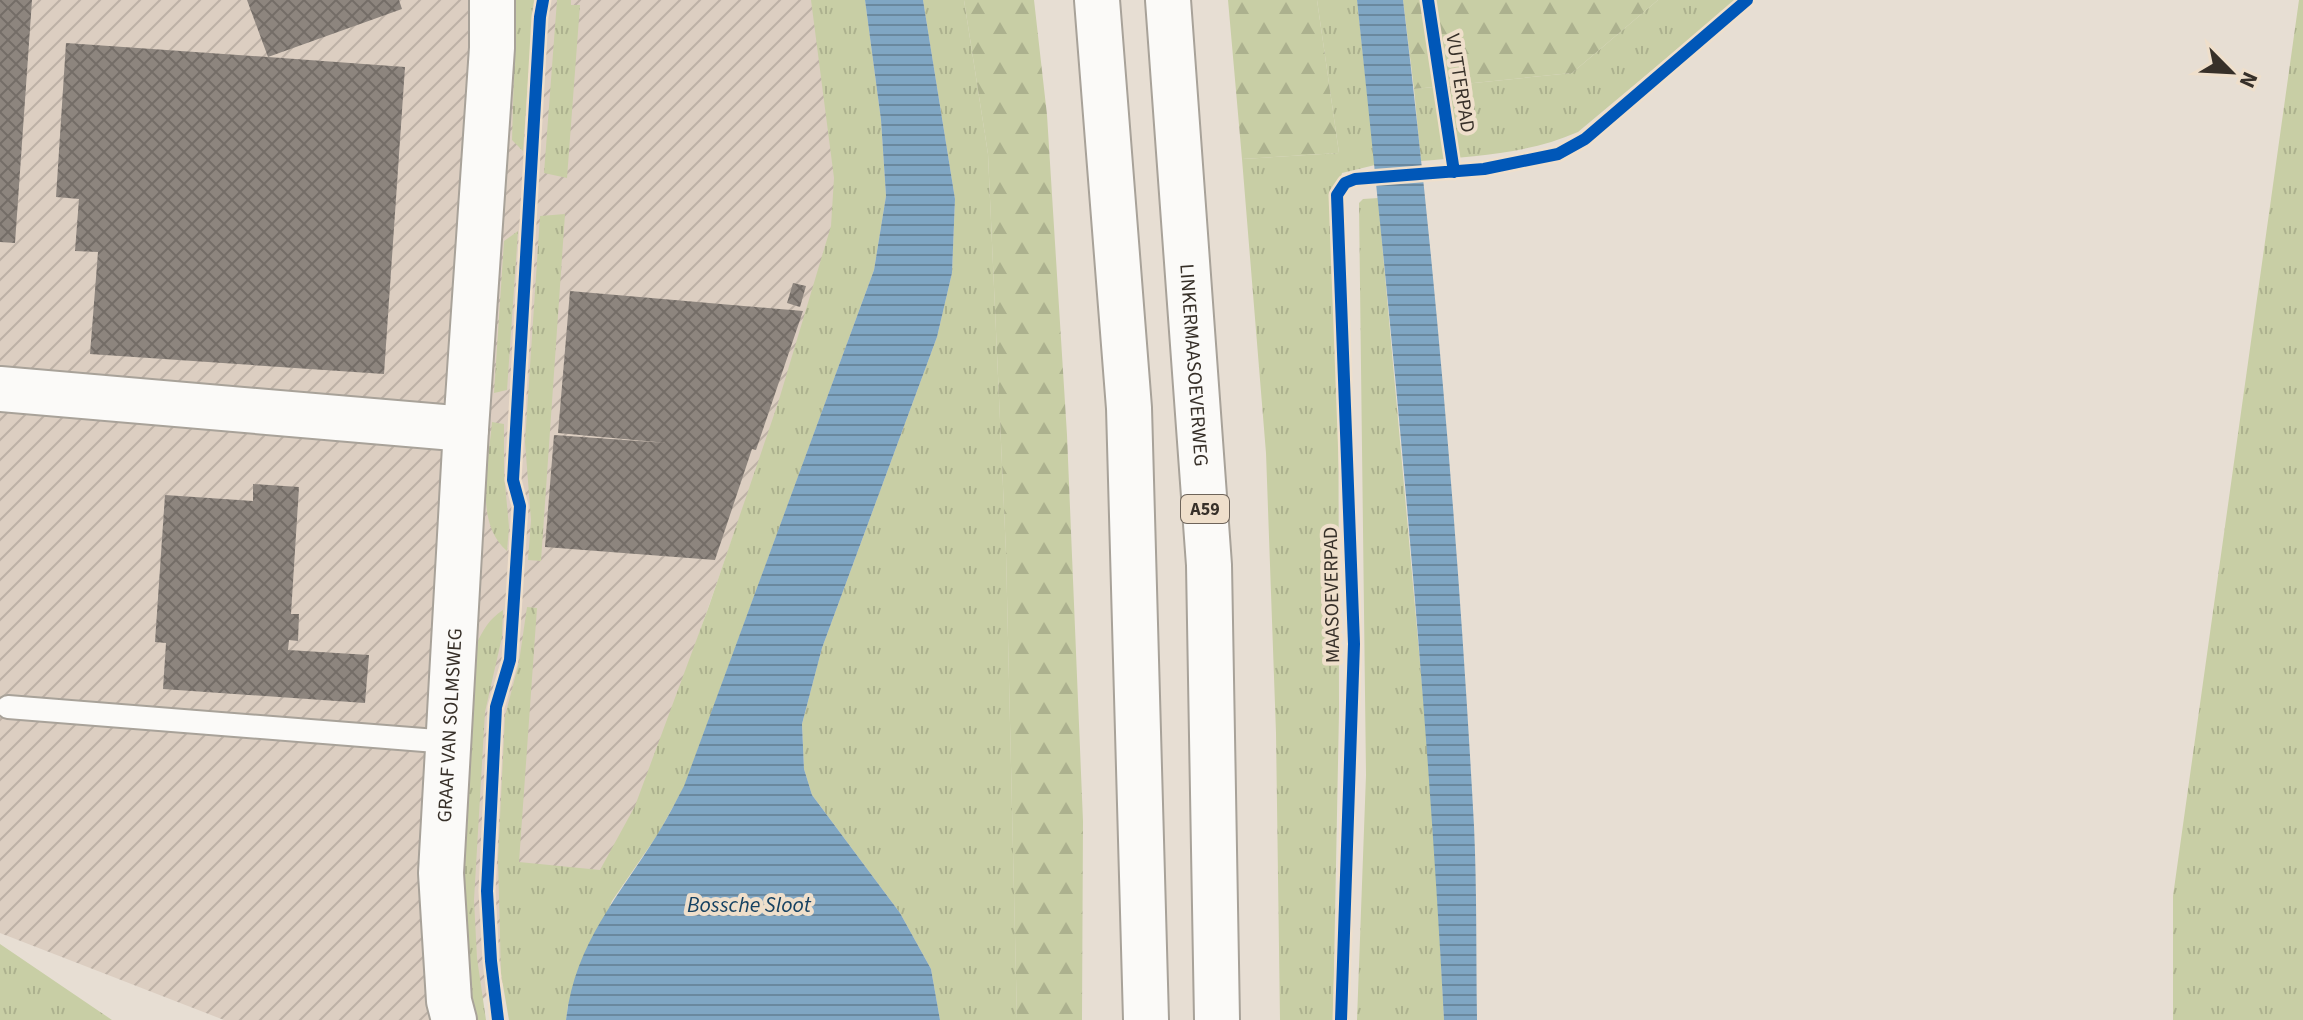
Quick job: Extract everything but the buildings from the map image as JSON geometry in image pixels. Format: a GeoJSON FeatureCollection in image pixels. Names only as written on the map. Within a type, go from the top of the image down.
{"type":"FeatureCollection","features":[{"type":"Feature","properties":{"kind":"main road","name":"GRAAF VAN SOLMSWEG"},"geometry":{"type":"LineString","coordinates":[[454,1020],[449,1001],[441,873],[466,429],[492,48],[492,0]]}},
{"type":"Feature","properties":{"kind":"main road"},"geometry":{"type":"LineString","coordinates":[[1097,0],[1129,408],[1146,1020]]}},
{"type":"Feature","properties":{"kind":"main road","name":"LINKERMAASOEVERWEG"},"geometry":{"type":"LineString","coordinates":[[1168,0],[1209,565],[1217,1020]]}},
{"type":"Feature","properties":{"kind":"main road"},"geometry":{"type":"LineString","coordinates":[[0,389],[466,429]]}},
{"type":"Feature","properties":{"kind":"lane"},"geometry":{"type":"LineString","coordinates":[[8,707],[449,742]]}},
{"type":"Feature","properties":{"kind":"shaded area"},"geometry":{"type":"Polygon","coordinates":[[[0,0],[826,0],[851,198],[607,898],[457,1020],[224,1020],[0,933],[0,0]]]}},
{"type":"Feature","properties":{"kind":"green space"},"geometry":{"type":"Polygon","coordinates":[[[516,0],[534,0],[523,151],[512,140],[516,0]]]}},
{"type":"Feature","properties":{"kind":"green space"},"geometry":{"type":"Polygon","coordinates":[[[557,0],[571,0],[571,5],[580,5],[567,178],[544,173],[557,0]]]}},
{"type":"Feature","properties":{"kind":"green space"},"geometry":{"type":"Polygon","coordinates":[[[811,0],[865,0],[881,120],[886,196],[874,270],[684,787],[658,834],[612,901],[568,1005],[566,1020],[509,1020],[501,974],[498,859],[505,716],[519,662],[527,607],[537,608],[519,862],[600,870],[635,806],[709,606],[778,403],[831,226],[834,178],[811,0]]]}},
{"type":"Feature","properties":{"kind":"green space"},"geometry":{"type":"Polygon","coordinates":[[[923,0],[964,0],[988,154],[1006,553],[1017,1020],[940,1020],[931,969],[900,913],[812,795],[804,769],[802,724],[822,648],[937,337],[952,273],[955,199],[923,0]]]}},
{"type":"Feature","properties":{"kind":"green space"},"geometry":{"type":"Polygon","coordinates":[[[964,0],[1034,0],[1047,115],[1067,435],[1083,821],[1082,1020],[1017,1020],[1006,553],[988,154],[964,0]]]}},
{"type":"Feature","properties":{"kind":"green space"},"geometry":{"type":"Polygon","coordinates":[[[1228,0],[1317,0],[1339,153],[1242,159],[1228,0]]]}},
{"type":"Feature","properties":{"kind":"green space"},"geometry":{"type":"Polygon","coordinates":[[[1317,0],[1357,0],[1375,165],[1342,173],[1338,188],[1339,712],[1333,1020],[1280,1020],[1276,733],[1266,453],[1242,159],[1339,153],[1317,0]]]}},
{"type":"Feature","properties":{"kind":"green space"},"geometry":{"type":"Polygon","coordinates":[[[1403,0],[1658,0],[1572,73],[1414,89],[1403,0]]]}},
{"type":"Feature","properties":{"kind":"green space"},"geometry":{"type":"Polygon","coordinates":[[[1658,0],[1736,0],[1578,132],[1521,150],[1421,161],[1414,89],[1572,73],[1658,0]]]}},
{"type":"Feature","properties":{"kind":"green space"},"geometry":{"type":"Polygon","coordinates":[[[2299,0],[2303,0],[2303,1020],[2173,1020],[2173,896],[2299,0]]]}},
{"type":"Feature","properties":{"kind":"green space"},"geometry":{"type":"Polygon","coordinates":[[[1378,198],[1433,806],[1444,1020],[1357,1020],[1366,775],[1359,203],[1363,199],[1378,198]]]}},
{"type":"Feature","properties":{"kind":"green space"},"geometry":{"type":"Polygon","coordinates":[[[565,214],[541,561],[528,560],[531,520],[525,442],[540,216],[565,214]]]}},
{"type":"Feature","properties":{"kind":"green space"},"geometry":{"type":"Polygon","coordinates":[[[518,231],[507,390],[494,393],[504,241],[518,231]]]}},
{"type":"Feature","properties":{"kind":"green space"},"geometry":{"type":"Polygon","coordinates":[[[492,422],[504,424],[509,527],[507,551],[496,539],[487,508],[486,473],[492,422]]]}},
{"type":"Feature","properties":{"kind":"green space"},"geometry":{"type":"Polygon","coordinates":[[[503,610],[502,637],[485,712],[474,900],[477,958],[486,1020],[473,1020],[462,927],[465,786],[476,645],[487,625],[503,610]]]}},
{"type":"Feature","properties":{"kind":"green space"},"geometry":{"type":"Polygon","coordinates":[[[0,944],[112,1020],[0,1020],[0,944]]]}},
{"type":"Feature","properties":{"kind":"water","name":"Bossche Sloot"},"geometry":{"type":"Polygon","coordinates":[[[865,0],[923,0],[955,199],[952,273],[937,337],[822,648],[802,724],[804,769],[812,795],[900,913],[931,969],[940,1020],[566,1020],[571,993],[588,944],[661,829],[684,786],[874,270],[886,196],[881,120],[865,0]]]}},
{"type":"Feature","properties":{"kind":"water"},"geometry":{"type":"Polygon","coordinates":[[[1357,0],[1403,0],[1436,309],[1461,619],[1474,826],[1477,1020],[1444,1020],[1428,765],[1407,510],[1357,0]]]}},
{"type":"Feature","properties":{"kind":"cycle path"},"geometry":{"type":"LineString","coordinates":[[498,1020],[487,891],[496,707],[510,660],[520,506],[513,480],[543,0]]}},
{"type":"Feature","properties":{"kind":"cycle path","name":"VUTTERPAD"},"geometry":{"type":"LineString","coordinates":[[1428,0],[1454,172]]}},
{"type":"Feature","properties":{"kind":"cycle path","name":"MAASOEVERPAD"},"geometry":{"type":"LineString","coordinates":[[1341,1020],[1354,644],[1337,195],[1345,183],[1355,179],[1484,169],[1558,154],[1585,139],[1747,0]]}}]}
